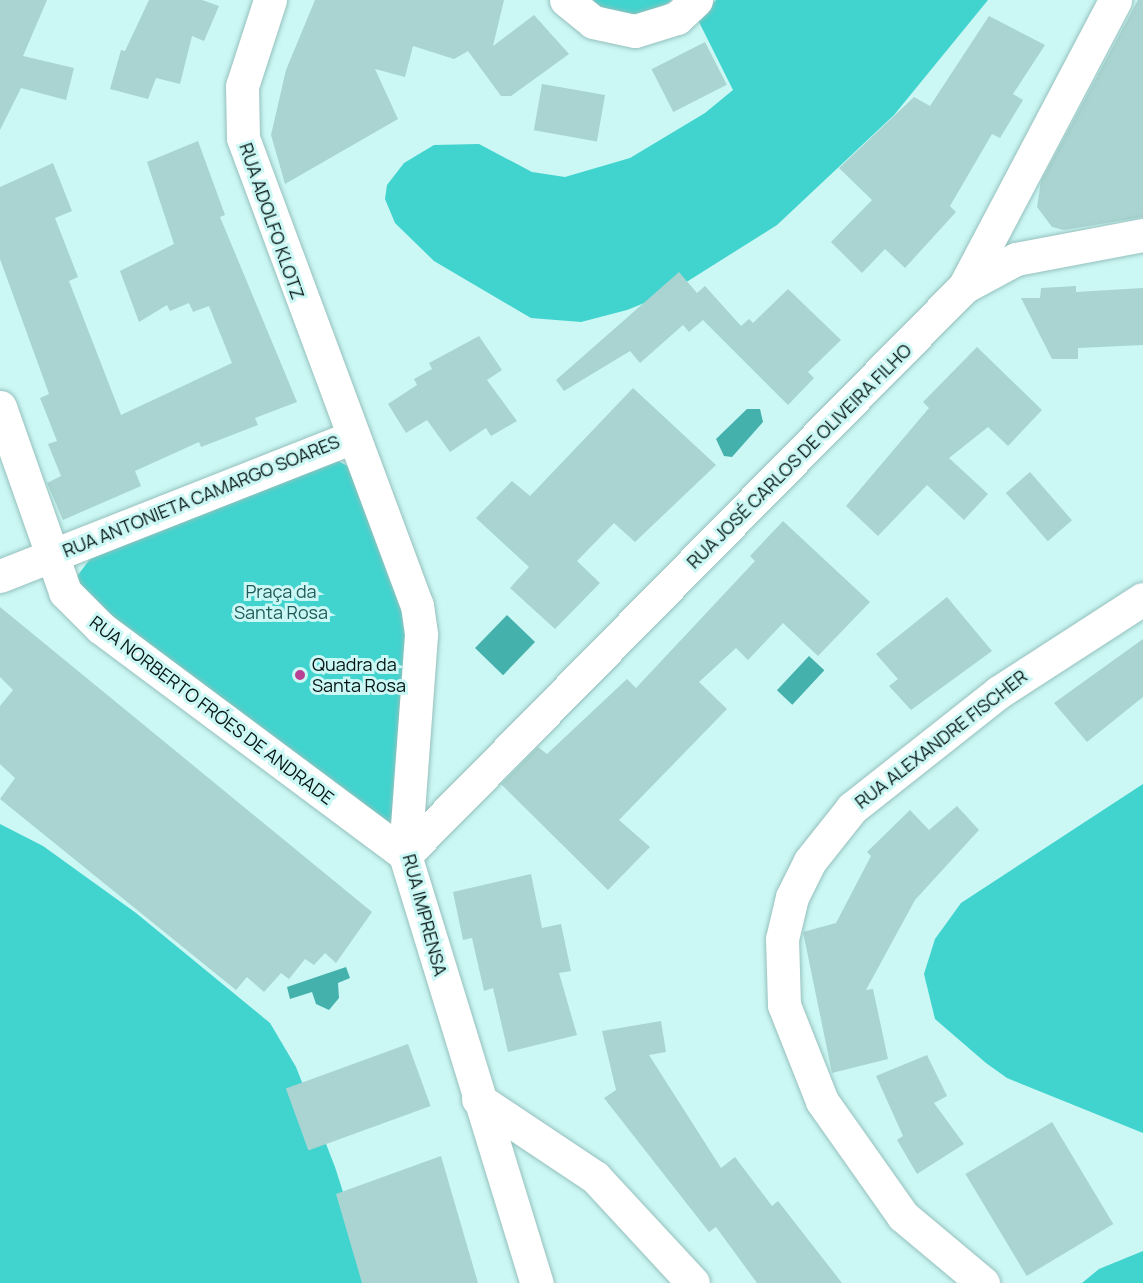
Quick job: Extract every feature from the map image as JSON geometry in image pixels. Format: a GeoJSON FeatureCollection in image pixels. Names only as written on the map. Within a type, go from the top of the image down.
{"type":"FeatureCollection","features":[{"type":"Feature","properties":{"kind":"street","name":"RUA ADOLFO KLOTZ"},"geometry":{"type":"LineString","coordinates":[[270,0],[242,87],[243,138],[352,437]]}},
{"type":"Feature","properties":{"kind":"street"},"geometry":{"type":"LineString","coordinates":[[566,0],[593,22],[635,31],[677,18],[696,0]]}},
{"type":"Feature","properties":{"kind":"street","name":"RUA JOSÉ CARLOS DE OLIVEIRA FILHO"},"geometry":{"type":"LineString","coordinates":[[405,855],[964,287],[1114,0]]}},
{"type":"Feature","properties":{"kind":"street"},"geometry":{"type":"LineString","coordinates":[[964,287],[1016,259],[1143,235]]}},
{"type":"Feature","properties":{"kind":"street","name":"RUA NORBERTO FRÓES DE ANDRADE"},"geometry":{"type":"LineString","coordinates":[[0,407],[65,592],[101,628],[405,855]]}},
{"type":"Feature","properties":{"kind":"street","name":"RUA ANTONIETA CAMARGO SOARES"},"geometry":{"type":"LineString","coordinates":[[0,576],[352,437]]}},
{"type":"Feature","properties":{"kind":"street","name":"RUA IMPRENSA"},"geometry":{"type":"LineString","coordinates":[[352,437],[418,615],[405,855],[478,1099],[537,1283]]}},
{"type":"Feature","properties":{"kind":"street","name":"RUA ALEXANDRE FISCHER"},"geometry":{"type":"LineString","coordinates":[[983,1283],[903,1216],[822,1101],[784,1005],[782,939],[792,897],[810,861],[852,808],[999,692],[1143,599]]}},
{"type":"Feature","properties":{"kind":"street"},"geometry":{"type":"LineString","coordinates":[[478,1099],[596,1177],[693,1283]]}},
{"type":"Feature","properties":{"kind":"green space"},"geometry":{"type":"Polygon","coordinates":[[[583,0],[672,0],[654,12],[622,16],[583,0]]]}},
{"type":"Feature","properties":{"kind":"green space"},"geometry":{"type":"Polygon","coordinates":[[[716,0],[988,0],[894,115],[777,225],[669,293],[627,310],[581,322],[531,318],[434,261],[395,223],[385,199],[387,185],[404,163],[434,145],[479,144],[532,172],[565,177],[630,158],[705,113],[733,90],[698,20],[716,0]]]}},
{"type":"Feature","properties":{"kind":"green space","name":"Praça da Santa Rosa"},"geometry":{"type":"Polygon","coordinates":[[[336,460],[354,469],[411,626],[392,820],[387,823],[89,605],[75,579],[93,555],[336,460]]]}},
{"type":"Feature","properties":{"kind":"green space"},"geometry":{"type":"Polygon","coordinates":[[[1143,784],[1143,1133],[1007,1078],[986,1063],[935,1019],[924,974],[935,939],[961,903],[1143,784]]]}},
{"type":"Feature","properties":{"kind":"green space"},"geometry":{"type":"Polygon","coordinates":[[[0,824],[43,846],[136,913],[270,1023],[296,1067],[335,1167],[372,1283],[0,1283],[0,824]]]}},
{"type":"Feature","properties":{"kind":"green space"},"geometry":{"type":"Polygon","coordinates":[[[1143,1251],[1143,1283],[1082,1283],[1099,1269],[1143,1251]]]}},
{"type":"Feature","properties":{"kind":"shaded area"},"geometry":{"type":"Polygon","coordinates":[[[747,409],[760,409],[763,422],[732,457],[724,456],[716,439],[747,409]]]}},
{"type":"Feature","properties":{"kind":"shaded area"},"geometry":{"type":"Polygon","coordinates":[[[507,615],[535,642],[503,675],[475,648],[507,615]]]}},
{"type":"Feature","properties":{"kind":"shaded area"},"geometry":{"type":"Polygon","coordinates":[[[809,656],[824,670],[792,705],[777,690],[809,656]]]}},
{"type":"Feature","properties":{"kind":"shaded area"},"geometry":{"type":"Polygon","coordinates":[[[346,967],[350,978],[338,983],[339,998],[329,1010],[316,1004],[312,992],[290,999],[287,987],[346,967]]]}},
{"type":"Feature","properties":{"kind":"building"},"geometry":{"type":"Polygon","coordinates":[[[0,0],[47,0],[23,56],[74,68],[66,100],[21,88],[0,130],[0,0]]]}},
{"type":"Feature","properties":{"kind":"building"},"geometry":{"type":"Polygon","coordinates":[[[149,0],[202,0],[219,6],[204,41],[192,36],[180,84],[156,78],[148,99],[110,89],[121,50],[125,51],[149,0]]]}},
{"type":"Feature","properties":{"kind":"building"},"geometry":{"type":"Polygon","coordinates":[[[315,0],[504,0],[493,46],[534,15],[569,54],[511,96],[501,96],[468,51],[454,59],[413,46],[405,77],[375,69],[398,119],[285,184],[271,135],[286,70],[315,0]]]}},
{"type":"Feature","properties":{"kind":"building"},"geometry":{"type":"Polygon","coordinates":[[[1138,0],[1143,0],[1143,217],[1064,230],[1052,227],[1037,207],[1041,181],[1138,0]]]}},
{"type":"Feature","properties":{"kind":"building"},"geometry":{"type":"Polygon","coordinates":[[[989,16],[1045,45],[1013,94],[1023,100],[1000,138],[992,134],[950,206],[956,212],[905,268],[885,249],[862,273],[831,242],[872,200],[839,168],[914,97],[930,106],[989,16]]]}},
{"type":"Feature","properties":{"kind":"building"},"geometry":{"type":"Polygon","coordinates":[[[705,42],[727,85],[673,112],[652,69],[705,42]]]}},
{"type":"Feature","properties":{"kind":"building"},"geometry":{"type":"Polygon","coordinates":[[[542,84],[605,95],[597,141],[534,130],[542,84]]]}},
{"type":"Feature","properties":{"kind":"building"},"geometry":{"type":"Polygon","coordinates":[[[198,141],[225,215],[220,217],[297,402],[255,418],[258,425],[201,447],[199,442],[135,471],[141,486],[63,520],[47,483],[61,476],[48,444],[57,441],[40,398],[49,394],[0,259],[0,187],[53,163],[72,211],[55,218],[78,277],[69,281],[121,415],[232,363],[209,306],[193,312],[189,303],[170,311],[167,305],[139,322],[120,271],[174,244],[147,162],[198,141]]]}},
{"type":"Feature","properties":{"kind":"building"},"geometry":{"type":"Polygon","coordinates":[[[679,272],[697,293],[705,286],[741,326],[749,319],[753,323],[788,289],[841,340],[808,372],[814,378],[788,405],[703,320],[689,332],[683,325],[640,363],[630,351],[564,391],[556,380],[679,272]]]}},
{"type":"Feature","properties":{"kind":"building"},"geometry":{"type":"Polygon","coordinates":[[[1076,286],[1076,292],[1143,288],[1143,345],[1078,348],[1078,359],[1052,359],[1021,298],[1040,298],[1041,288],[1076,286]]]}},
{"type":"Feature","properties":{"kind":"building"},"geometry":{"type":"Polygon","coordinates":[[[479,336],[502,370],[487,380],[517,421],[491,436],[486,428],[450,452],[427,420],[406,433],[388,404],[417,385],[414,379],[432,369],[429,363],[479,336]]]}},
{"type":"Feature","properties":{"kind":"building"},"geometry":{"type":"Polygon","coordinates":[[[977,347],[1042,410],[1008,446],[988,427],[949,458],[988,494],[964,520],[927,485],[878,536],[846,506],[929,408],[923,402],[977,347]]]}},
{"type":"Feature","properties":{"kind":"building"},"geometry":{"type":"Polygon","coordinates":[[[633,388],[716,465],[635,542],[614,523],[577,561],[600,583],[555,629],[510,588],[529,567],[476,518],[512,481],[530,496],[633,388]]]}},
{"type":"Feature","properties":{"kind":"building"},"geometry":{"type":"Polygon","coordinates":[[[1030,472],[1072,520],[1048,541],[1006,493],[1030,472]]]}},
{"type":"Feature","properties":{"kind":"building"},"geometry":{"type":"Polygon","coordinates":[[[783,521],[870,602],[818,656],[783,623],[748,660],[736,648],[699,682],[727,709],[619,820],[650,847],[608,890],[501,784],[538,747],[547,754],[627,679],[636,688],[755,561],[750,556],[783,521]]]}},
{"type":"Feature","properties":{"kind":"building"},"geometry":{"type":"Polygon","coordinates":[[[947,597],[992,651],[911,710],[889,686],[898,679],[876,654],[947,597]]]}},
{"type":"Feature","properties":{"kind":"building"},"geometry":{"type":"Polygon","coordinates":[[[0,607],[372,912],[336,963],[325,953],[314,965],[305,959],[289,979],[281,973],[264,992],[247,977],[236,990],[0,799],[15,778],[0,764],[0,706],[13,690],[0,677],[0,607]]]}},
{"type":"Feature","properties":{"kind":"building"},"geometry":{"type":"Polygon","coordinates":[[[1143,639],[1143,697],[1087,742],[1054,703],[1143,639]]]}},
{"type":"Feature","properties":{"kind":"building"},"geometry":{"type":"Polygon","coordinates":[[[957,806],[979,830],[915,900],[866,990],[873,989],[888,1059],[832,1073],[803,932],[836,923],[871,856],[867,852],[910,810],[929,830],[957,806]]]}},
{"type":"Feature","properties":{"kind":"building"},"geometry":{"type":"Polygon","coordinates":[[[531,874],[542,928],[561,924],[571,971],[559,973],[577,1035],[508,1052],[493,988],[484,991],[472,938],[463,940],[453,892],[531,874]]]}},
{"type":"Feature","properties":{"kind":"building"},"geometry":{"type":"Polygon","coordinates":[[[661,1021],[666,1052],[649,1055],[721,1168],[735,1157],[772,1206],[778,1201],[842,1283],[757,1283],[716,1227],[709,1232],[604,1098],[616,1090],[602,1031],[661,1021]]]}},
{"type":"Feature","properties":{"kind":"building"},"geometry":{"type":"Polygon","coordinates":[[[408,1044],[431,1106],[308,1150],[286,1088],[408,1044]]]}},
{"type":"Feature","properties":{"kind":"building"},"geometry":{"type":"Polygon","coordinates":[[[927,1055],[947,1096],[934,1103],[964,1144],[917,1174],[897,1140],[903,1136],[876,1076],[927,1055]]]}},
{"type":"Feature","properties":{"kind":"building"},"geometry":{"type":"Polygon","coordinates":[[[1052,1122],[1113,1224],[1027,1276],[965,1174],[1052,1122]]]}},
{"type":"Feature","properties":{"kind":"building"},"geometry":{"type":"Polygon","coordinates":[[[441,1156],[478,1283],[362,1283],[336,1194],[441,1156]]]}},
{"type":"Feature","properties":{"kind":"place","name":"Quadra da Santa Rosa"},"geometry":{"type":"Point","coordinates":[300,675]}}]}
